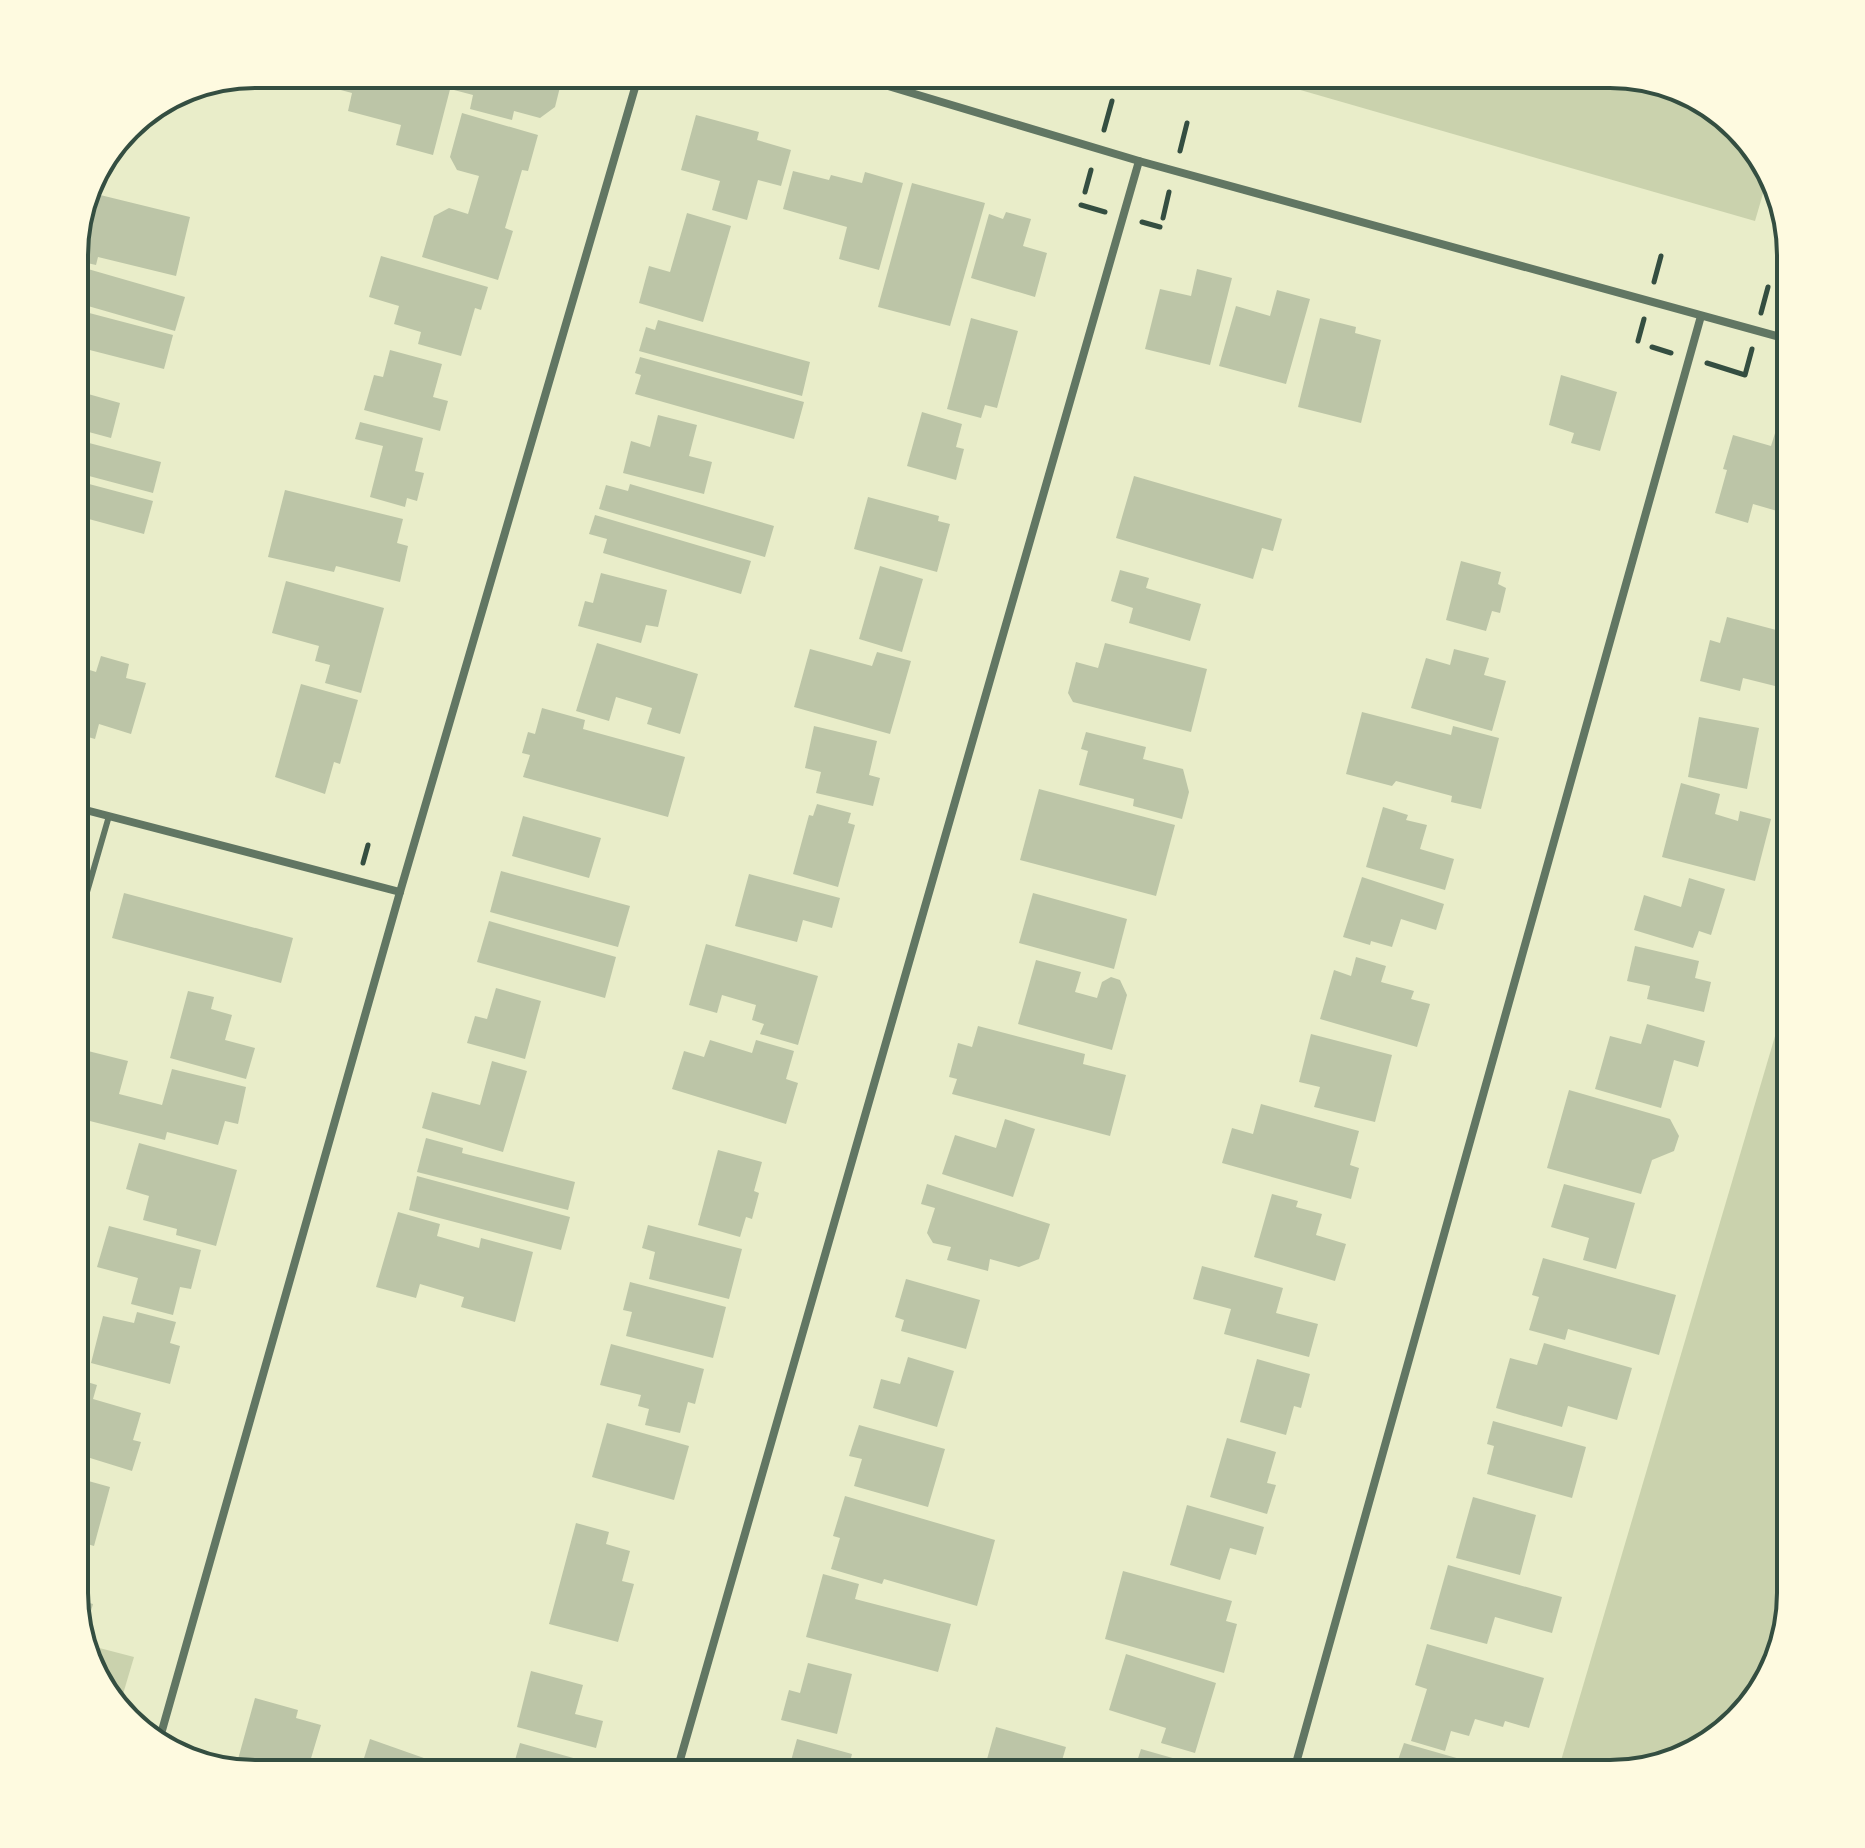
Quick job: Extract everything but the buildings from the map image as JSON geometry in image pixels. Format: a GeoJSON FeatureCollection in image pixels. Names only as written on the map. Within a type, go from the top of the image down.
{"type":"FeatureCollection","features":[{"type":"Feature","properties":{"kind":"street"},"geometry":{"type":"LineString","coordinates":[[162,1731],[400,892],[635,88]]}},
{"type":"Feature","properties":{"kind":"street"},"geometry":{"type":"LineString","coordinates":[[897,88],[1139,161],[1777,336]]}},
{"type":"Feature","properties":{"kind":"street"},"geometry":{"type":"LineString","coordinates":[[680,1760],[1139,161]]}},
{"type":"Feature","properties":{"kind":"street"},"geometry":{"type":"LineString","coordinates":[[1297,1760],[1701,316]]}},
{"type":"Feature","properties":{"kind":"street"},"geometry":{"type":"LineString","coordinates":[[88,811],[400,892]]}},
{"type":"Feature","properties":{"kind":"lane"},"geometry":{"type":"LineString","coordinates":[[88,889],[109,816]]}},
{"type":"Feature","properties":{"kind":"green space"},"geometry":{"type":"Polygon","coordinates":[[[1294,88],[1621,88],[1653,94],[1684,105],[1703,116],[1736,145],[1764,191],[1755,221],[1294,88]]]}},
{"type":"Feature","properties":{"kind":"green space"},"geometry":{"type":"Polygon","coordinates":[[[1777,1029],[1777,1604],[1768,1647],[1755,1676],[1736,1703],[1720,1719],[1684,1743],[1642,1757],[1621,1760],[1561,1760],[1777,1029]]]}},
{"type":"Feature","properties":{"kind":"green space"},"geometry":{"type":"Polygon","coordinates":[[[98,1648],[134,1657],[123,1695],[110,1676],[98,1648]]]}}]}
